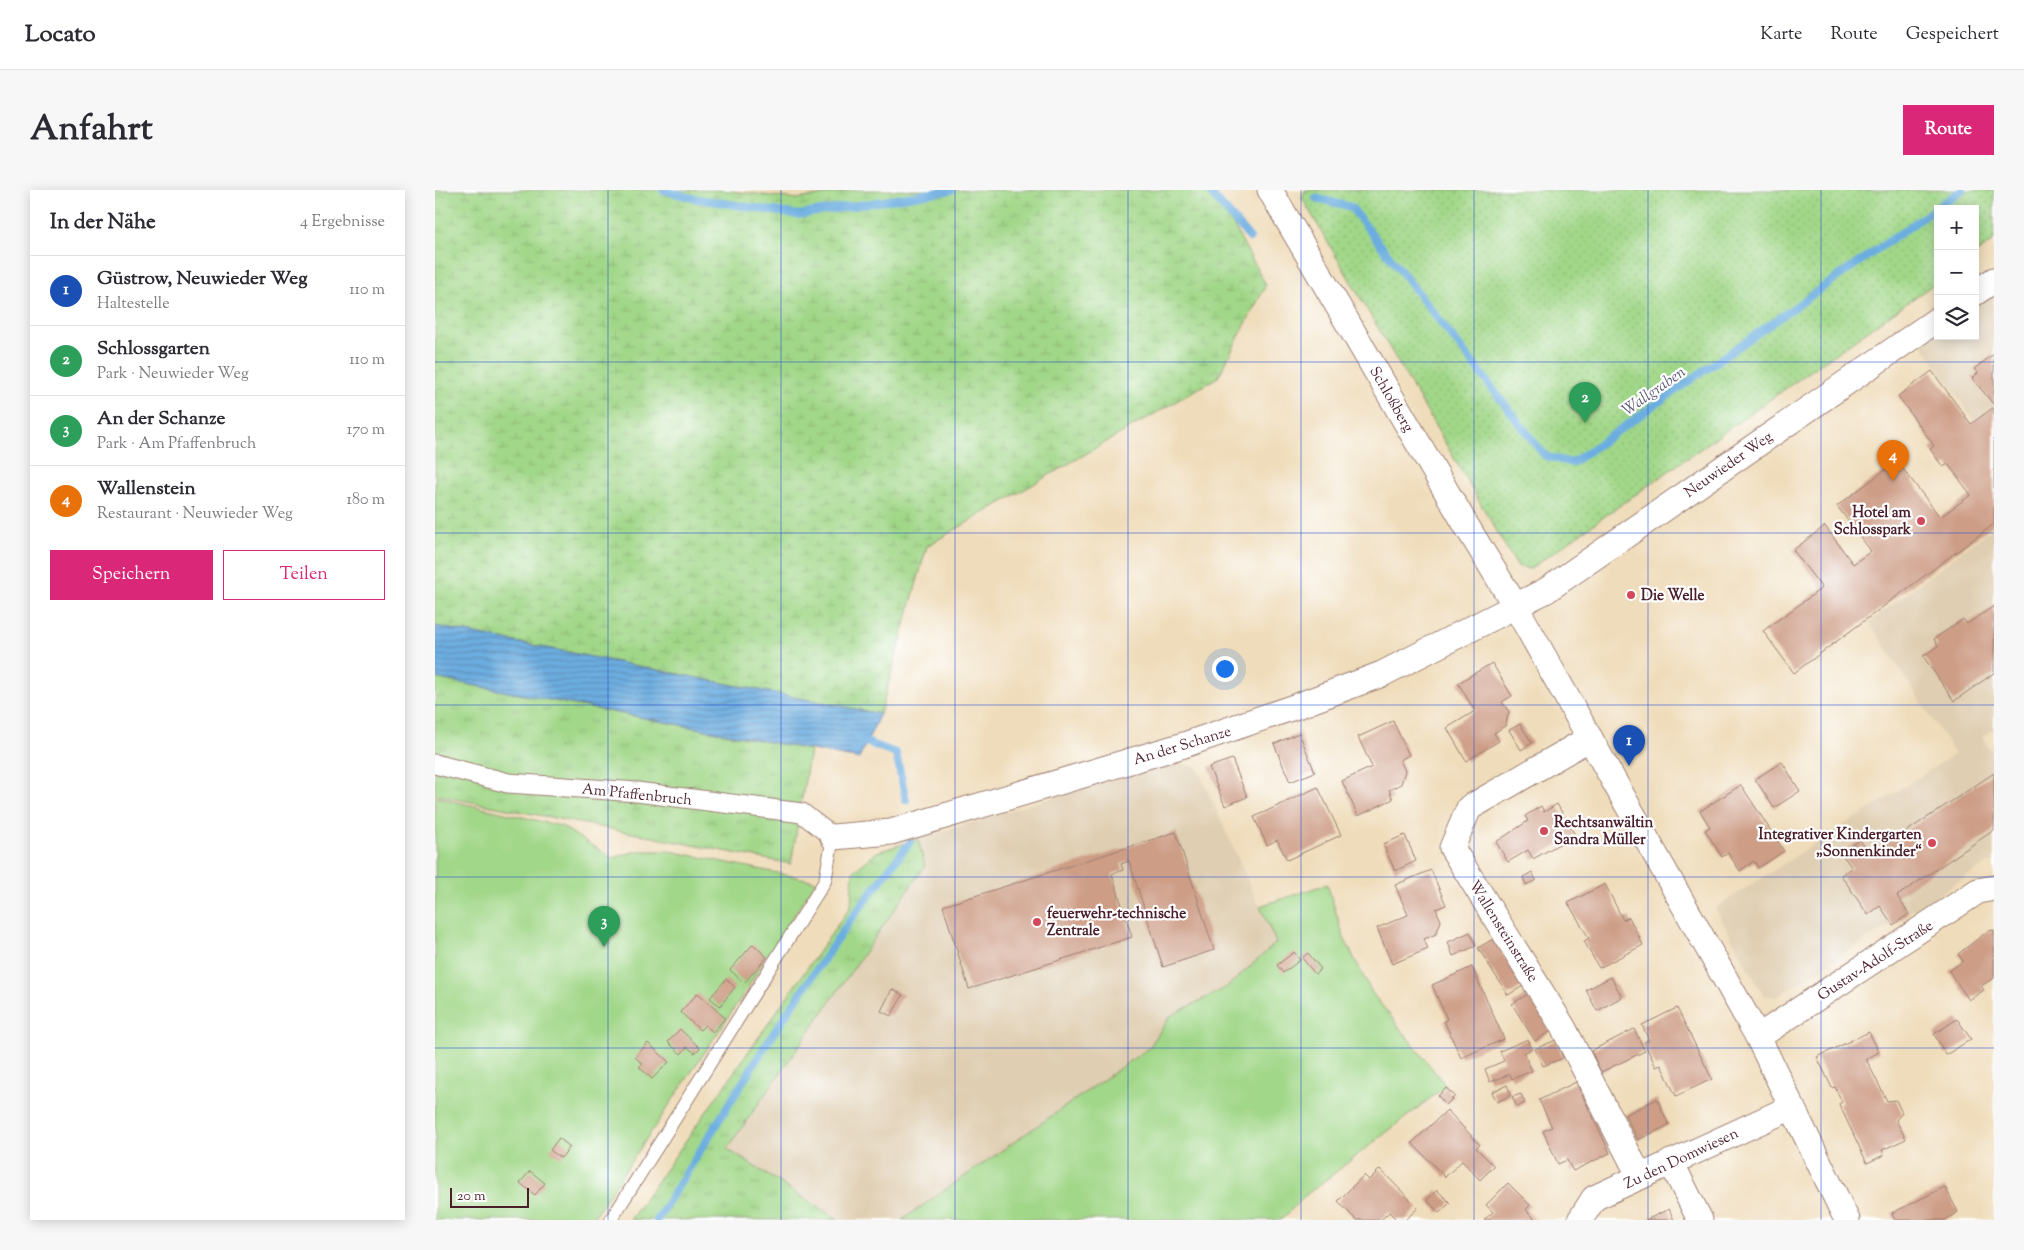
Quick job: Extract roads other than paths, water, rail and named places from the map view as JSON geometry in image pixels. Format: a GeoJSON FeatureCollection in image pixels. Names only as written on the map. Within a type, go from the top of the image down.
{"type":"FeatureCollection","features":[{"type":"Feature","properties":{"kind":"street","name":"Schloßberg"},"geometry":{"type":"LineString","coordinates":[[1270,190],[1516,607]]}},
{"type":"Feature","properties":{"kind":"street"},"geometry":{"type":"LineString","coordinates":[[1979,289],[1994,280]]}},
{"type":"Feature","properties":{"kind":"street","name":"Neuwieder Weg"},"geometry":{"type":"LineString","coordinates":[[1516,607],[1547,590],[1934,322]]}},
{"type":"Feature","properties":{"kind":"street"},"geometry":{"type":"LineString","coordinates":[[1516,607],[1758,1036],[1847,1220]]}},
{"type":"Feature","properties":{"kind":"street","name":"An der Schanze"},"geometry":{"type":"LineString","coordinates":[[833,837],[891,832],[1227,731],[1382,674],[1516,607]]}},
{"type":"Feature","properties":{"kind":"street","name":"Wallensteinstraße"},"geometry":{"type":"LineString","coordinates":[[1590,738],[1469,808],[1453,848],[1563,1027],[1640,1177]]}},
{"type":"Feature","properties":{"kind":"street","name":"Am Pfaffenbruch"},"geometry":{"type":"LineString","coordinates":[[435,764],[508,783],[637,792],[802,813],[833,837]]}},
{"type":"Feature","properties":{"kind":"street","name":"Gustav-Adolf-Straße"},"geometry":{"type":"LineString","coordinates":[[1758,1036],[1978,891],[1994,888]]}},
{"type":"Feature","properties":{"kind":"street","name":"Zu den Domwiesen"},"geometry":{"type":"LineString","coordinates":[[1580,1220],[1594,1198],[1792,1107]]}},
{"type":"Feature","properties":{"kind":"street"},"geometry":{"type":"LineString","coordinates":[[1671,1162],[1699,1220]]}},
{"type":"Feature","properties":{"kind":"lane"},"geometry":{"type":"LineString","coordinates":[[611,1220],[825,881],[833,837]]}},
{"type":"Feature","properties":{"kind":"water"},"geometry":{"type":"Polygon","coordinates":[[[435,626],[880,714],[859,759],[435,678],[435,626]]]}},
{"type":"Feature","properties":{"kind":"waterway","name":"Wallgraben"},"geometry":{"type":"LineString","coordinates":[[663,190],[692,198],[798,215],[951,190]]}},
{"type":"Feature","properties":{"kind":"waterway","name":"Wallgraben"},"geometry":{"type":"LineString","coordinates":[[1208,190],[1250,238]]}},
{"type":"Feature","properties":{"kind":"waterway","name":"Wallgraben"},"geometry":{"type":"LineString","coordinates":[[1316,198],[1351,207],[1545,456],[1572,463],[1962,190]]}},
{"type":"Feature","properties":{"kind":"waterway"},"geometry":{"type":"LineString","coordinates":[[858,739],[896,753],[906,800]]}},
{"type":"Feature","properties":{"kind":"waterway"},"geometry":{"type":"LineString","coordinates":[[657,1220],[767,1043],[849,922],[910,842]]}},
{"type":"Feature","properties":{"kind":"place","name":"Schlossgarten"},"geometry":{"type":"Point","coordinates":[1585,423]}},
{"type":"Feature","properties":{"kind":"place","name":"Wallenstein"},"geometry":{"type":"Point","coordinates":[1893,481]}},
{"type":"Feature","properties":{"kind":"place","name":"Hotel am Schlosspark"},"geometry":{"type":"Point","coordinates":[1921,521]}},
{"type":"Feature","properties":{"kind":"place","name":"Die Welle"},"geometry":{"type":"Point","coordinates":[1631,595]}},
{"type":"Feature","properties":{"kind":"place","name":"Güstrow, Neuwieder Weg"},"geometry":{"type":"Point","coordinates":[1629,766]}},
{"type":"Feature","properties":{"kind":"place","name":"Rechtsanwältin Sandra Müller"},"geometry":{"type":"Point","coordinates":[1544,831]}},
{"type":"Feature","properties":{"kind":"place","name":"Integrativer Kindergarten „Sonnenkinder“"},"geometry":{"type":"Point","coordinates":[1932,843]}},
{"type":"Feature","properties":{"kind":"place","name":"feuerwehr-technische Zentrale"},"geometry":{"type":"Point","coordinates":[1037,922]}},
{"type":"Feature","properties":{"kind":"place","name":"An der Schanze"},"geometry":{"type":"Point","coordinates":[604,947]}}]}
